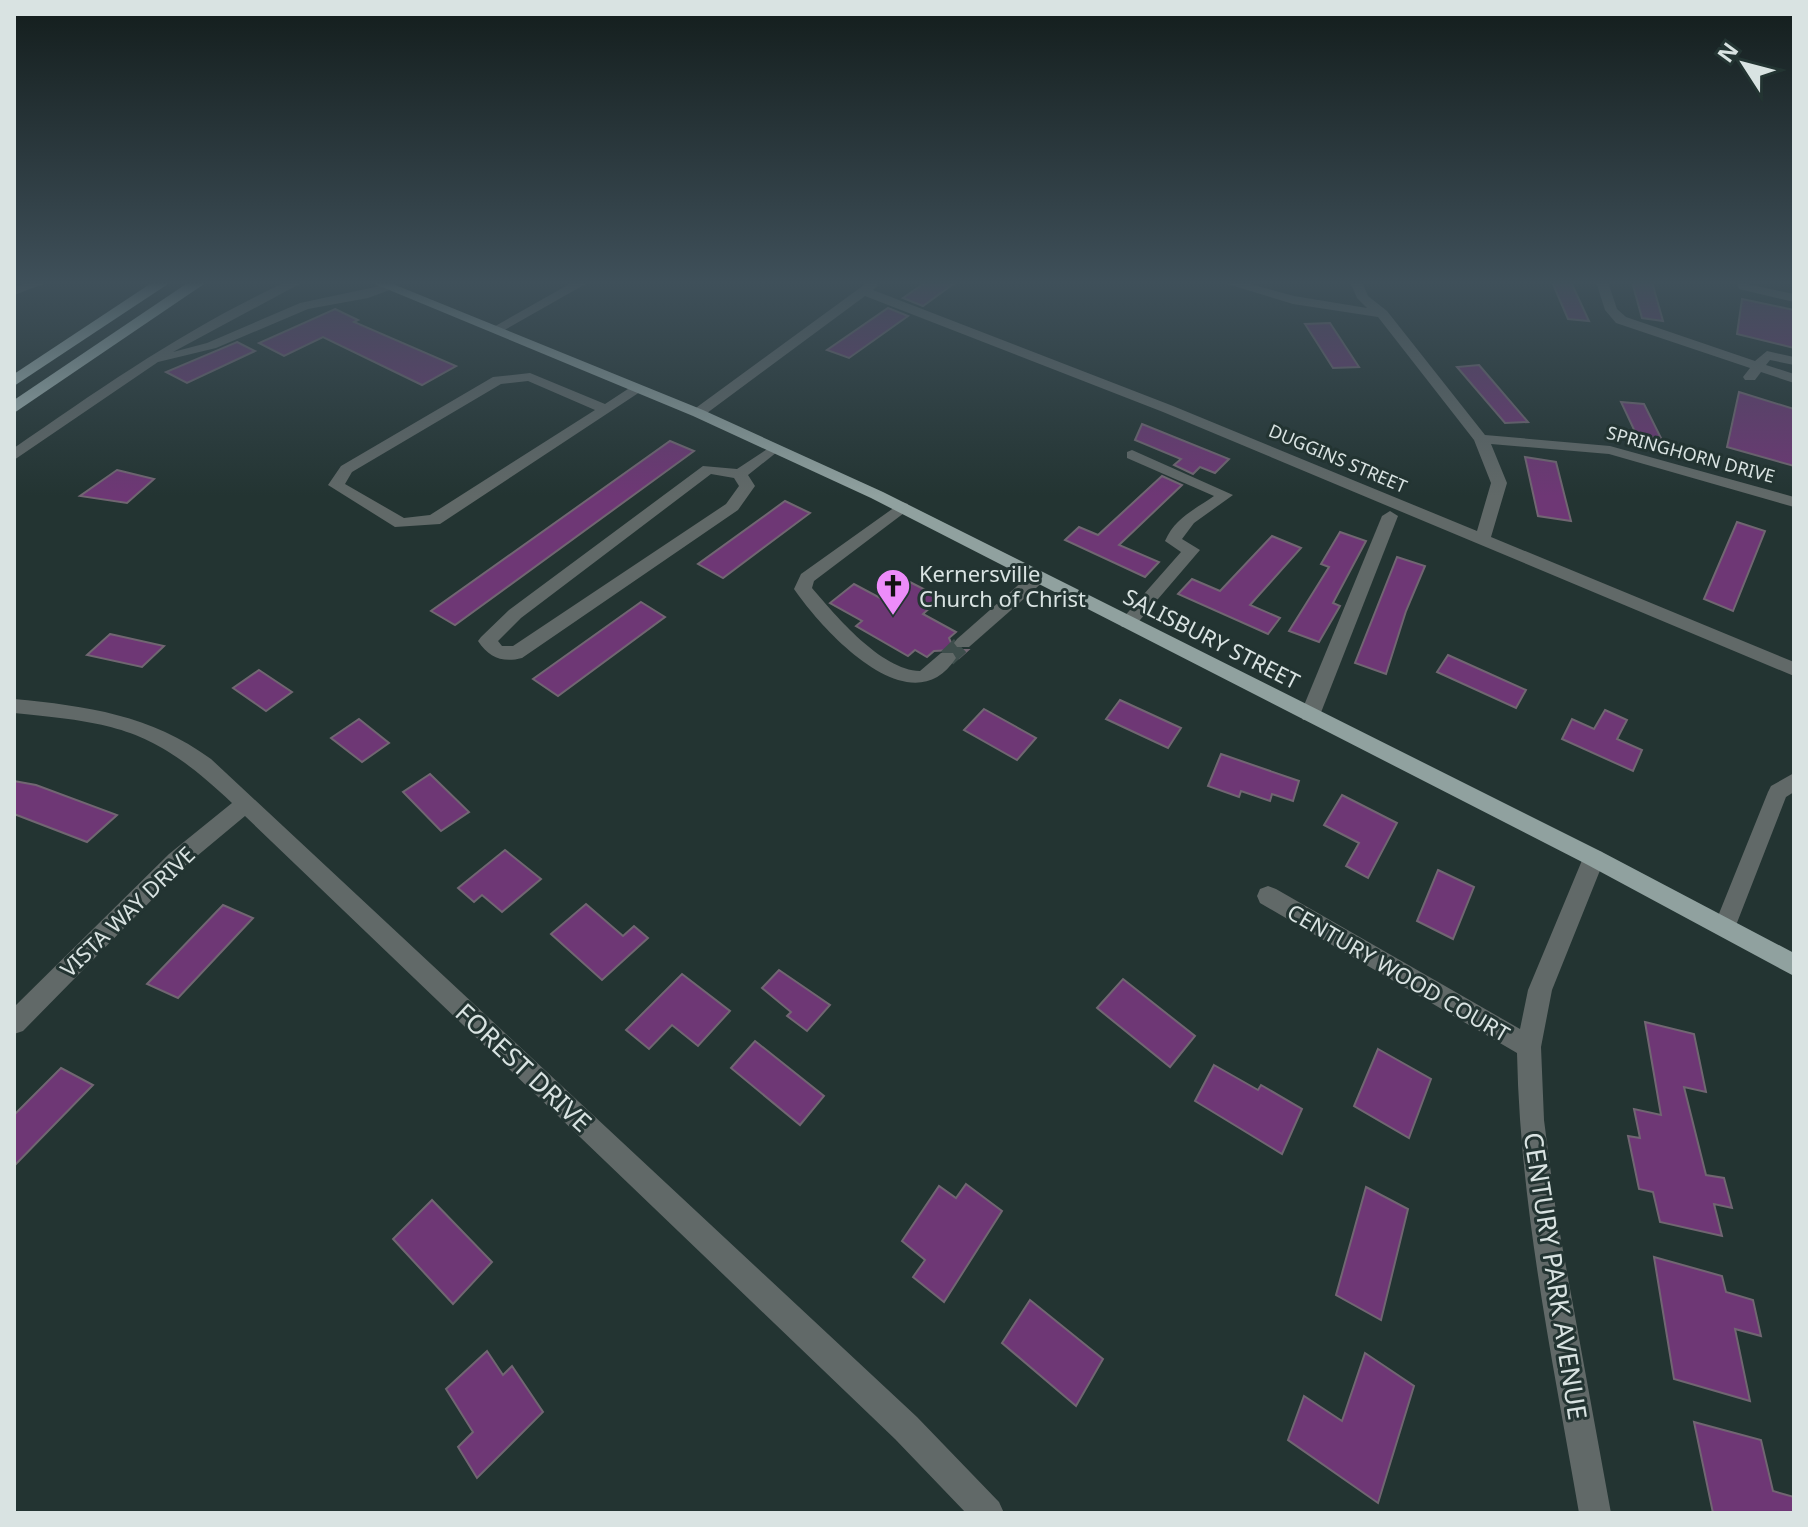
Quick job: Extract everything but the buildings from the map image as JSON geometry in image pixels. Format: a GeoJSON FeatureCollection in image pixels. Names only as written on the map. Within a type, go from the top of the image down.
{"type":"FeatureCollection","features":[{"type":"Feature","properties":{"kind":"highway"},"geometry":{"type":"LineString","coordinates":[[14,381],[56,353]]}},
{"type":"Feature","properties":{"kind":"highway"},"geometry":{"type":"LineString","coordinates":[[14,408],[95,353]]}},
{"type":"Feature","properties":{"kind":"main road","name":"SALISBURY STREET"},"geometry":{"type":"LineString","coordinates":[[555,353],[698,413],[902,507],[1594,858],[1794,965]]}},
{"type":"Feature","properties":{"kind":"street"},"geometry":{"type":"LineString","coordinates":[[14,455],[161,353]]}},
{"type":"Feature","properties":{"kind":"street"},"geometry":{"type":"LineString","coordinates":[[153,358],[192,353]]}},
{"type":"Feature","properties":{"kind":"street"},"geometry":{"type":"LineString","coordinates":[[698,413],[780,353]]}},
{"type":"Feature","properties":{"kind":"street","name":"DUGGINS STREET"},"geometry":{"type":"LineString","coordinates":[[1032,353],[1794,669]]}},
{"type":"Feature","properties":{"kind":"street"},"geometry":{"type":"LineString","coordinates":[[1413,353],[1481,439],[1499,483],[1482,540]]}},
{"type":"Feature","properties":{"kind":"street"},"geometry":{"type":"LineString","coordinates":[[1718,353],[1794,379]]}},
{"type":"Feature","properties":{"kind":"street"},"geometry":{"type":"LineString","coordinates":[[1742,353],[1794,393]]}},
{"type":"Feature","properties":{"kind":"street"},"geometry":{"type":"LineString","coordinates":[[1683,356],[1758,367],[1794,361]]}},
{"type":"Feature","properties":{"kind":"street"},"geometry":{"type":"LineString","coordinates":[[606,409],[530,377],[498,380],[346,469],[336,485],[401,523],[434,520],[639,388]]}},
{"type":"Feature","properties":{"kind":"street","name":"SPRINGHORN DRIVE"},"geometry":{"type":"LineString","coordinates":[[1481,439],[1610,450],[1794,502]]}},
{"type":"Feature","properties":{"kind":"street"},"geometry":{"type":"LineString","coordinates":[[740,474],[747,486],[732,507],[591,606],[516,653],[497,652],[487,641],[515,614],[708,469],[740,474],[775,448]]}},
{"type":"Feature","properties":{"kind":"street"},"geometry":{"type":"LineString","coordinates":[[1128,623],[1192,550],[1173,541],[1176,532],[1203,507],[1225,495],[1132,455]]}},
{"type":"Feature","properties":{"kind":"street"},"geometry":{"type":"LineString","coordinates":[[902,507],[807,578],[803,589],[854,644],[900,673],[915,679],[929,675],[947,658]]}},
{"type":"Feature","properties":{"kind":"street"},"geometry":{"type":"LineString","coordinates":[[1310,715],[1390,516]]}},
{"type":"Feature","properties":{"kind":"street"},"geometry":{"type":"LineString","coordinates":[[963,643],[1038,577]]}},
{"type":"Feature","properties":{"kind":"street","name":"FOREST DRIVE"},"geometry":{"type":"LineString","coordinates":[[14,706],[122,721],[155,730],[204,764],[906,1428],[988,1513]]}},
{"type":"Feature","properties":{"kind":"street"},"geometry":{"type":"LineString","coordinates":[[1725,926],[1778,792],[1794,781]]}},
{"type":"Feature","properties":{"kind":"street","name":"VISTA WAY DRIVE"},"geometry":{"type":"LineString","coordinates":[[14,1023],[177,860],[245,804]]}},
{"type":"Feature","properties":{"kind":"street","name":"CENTURY PARK AVENUE"},"geometry":{"type":"LineString","coordinates":[[1594,858],[1540,990],[1529,1047],[1531,1120],[1542,1212],[1595,1513]]}},
{"type":"Feature","properties":{"kind":"street","name":"CENTURY WOOD COURT"},"geometry":{"type":"LineString","coordinates":[[1268,896],[1529,1047]]}},
{"type":"Feature","properties":{"kind":"tunnel"},"geometry":{"type":"LineString","coordinates":[[947,658],[963,643]]}},
{"type":"Feature","properties":{"kind":"place","name":"Kernersville Church of Christ"},"geometry":{"type":"Point","coordinates":[893,617]}}]}
